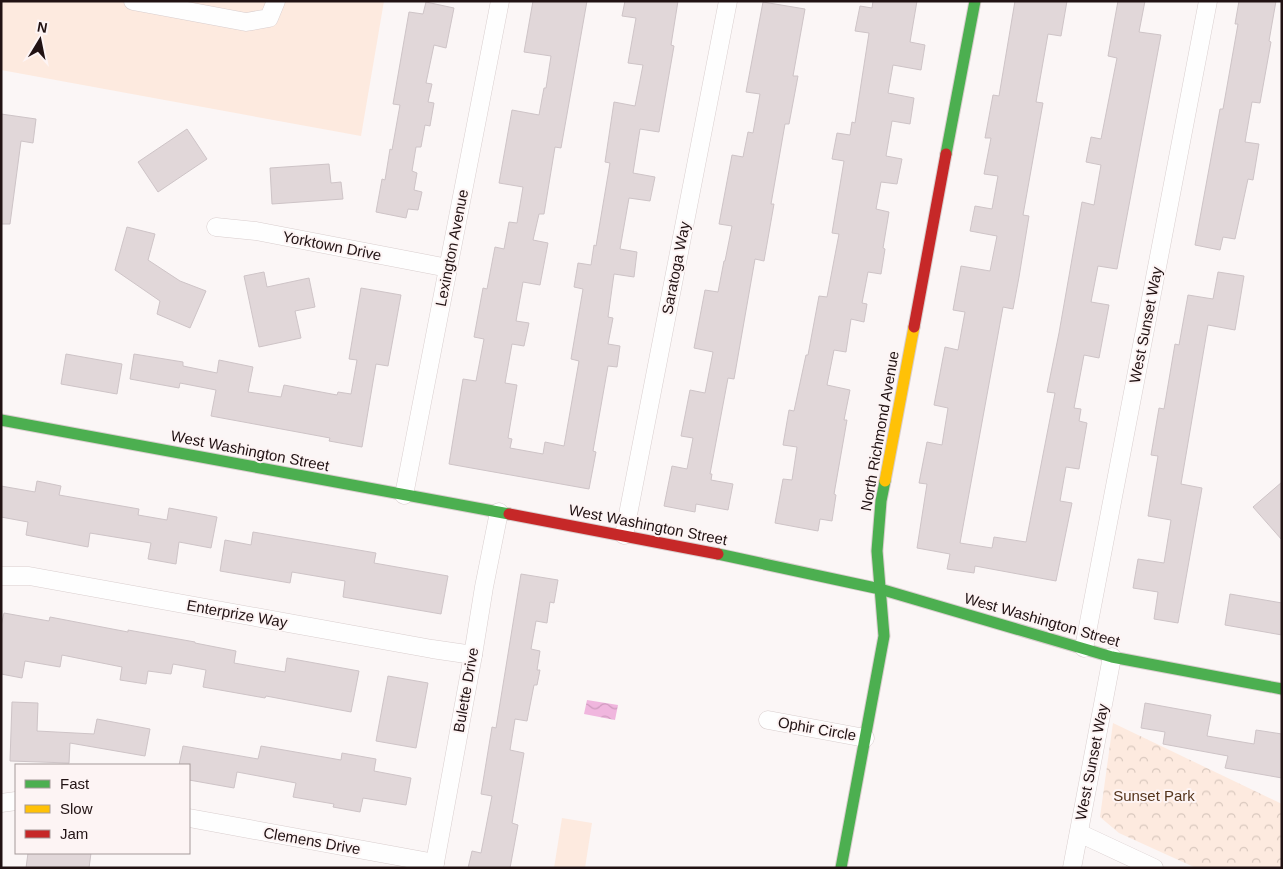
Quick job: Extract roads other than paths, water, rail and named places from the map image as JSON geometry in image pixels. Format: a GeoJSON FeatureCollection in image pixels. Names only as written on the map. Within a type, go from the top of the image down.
{"type":"FeatureCollection","features":[{"type":"Feature","properties":{"kind":"street"},"geometry":{"type":"LineString","coordinates":[[133,1],[246,22],[269,18],[276,1]]}},
{"type":"Feature","properties":{"kind":"street","name":"Lexington Avenue"},"geometry":{"type":"LineString","coordinates":[[404,495],[500,1]]}},
{"type":"Feature","properties":{"kind":"street","name":"Saratoga Way"},"geometry":{"type":"LineString","coordinates":[[624,535],[728,1]]}},
{"type":"Feature","properties":{"kind":"street","name":"North Richmond Avenue"},"geometry":{"type":"LineString","coordinates":[[841,868],[884,636],[877,551],[881,501],[975,1]]}},
{"type":"Feature","properties":{"kind":"street","name":"West Sunset Way"},"geometry":{"type":"LineString","coordinates":[[1084,648],[1208,1]]}},
{"type":"Feature","properties":{"kind":"street","name":"Yorktown Drive"},"geometry":{"type":"LineString","coordinates":[[216,227],[256,231],[448,268]]}},
{"type":"Feature","properties":{"kind":"street","name":"West Washington Street"},"geometry":{"type":"LineString","coordinates":[[1,420],[624,535],[880,589],[1112,657],[1282,689]]}},
{"type":"Feature","properties":{"kind":"street","name":"Bulette Drive"},"geometry":{"type":"LineString","coordinates":[[434,866],[499,512]]}},
{"type":"Feature","properties":{"kind":"street","name":"Enterprize Way"},"geometry":{"type":"LineString","coordinates":[[1,576],[29,576],[473,655]]}},
{"type":"Feature","properties":{"kind":"street","name":"West Sunset Way"},"geometry":{"type":"LineString","coordinates":[[1072,868],[1112,657]]}},
{"type":"Feature","properties":{"kind":"street","name":"Ophir Circle"},"geometry":{"type":"LineString","coordinates":[[768,720],[865,738]]}},
{"type":"Feature","properties":{"kind":"street"},"geometry":{"type":"LineString","coordinates":[[1,803],[15,801]]}},
{"type":"Feature","properties":{"kind":"street","name":"Clemens Drive"},"geometry":{"type":"LineString","coordinates":[[190,818],[434,866]]}},
{"type":"Feature","properties":{"kind":"street"},"geometry":{"type":"LineString","coordinates":[[1079,833],[1154,868]]}},
{"type":"Feature","properties":{"kind":"water"},"geometry":{"type":"Polygon","coordinates":[[[587,700],[618,705],[615,720],[584,714],[587,700]]]}},
{"type":"Feature","properties":{"kind":"park label","name":"Sunset Park"},"geometry":{"type":"Point","coordinates":[1154,796]}}]}
